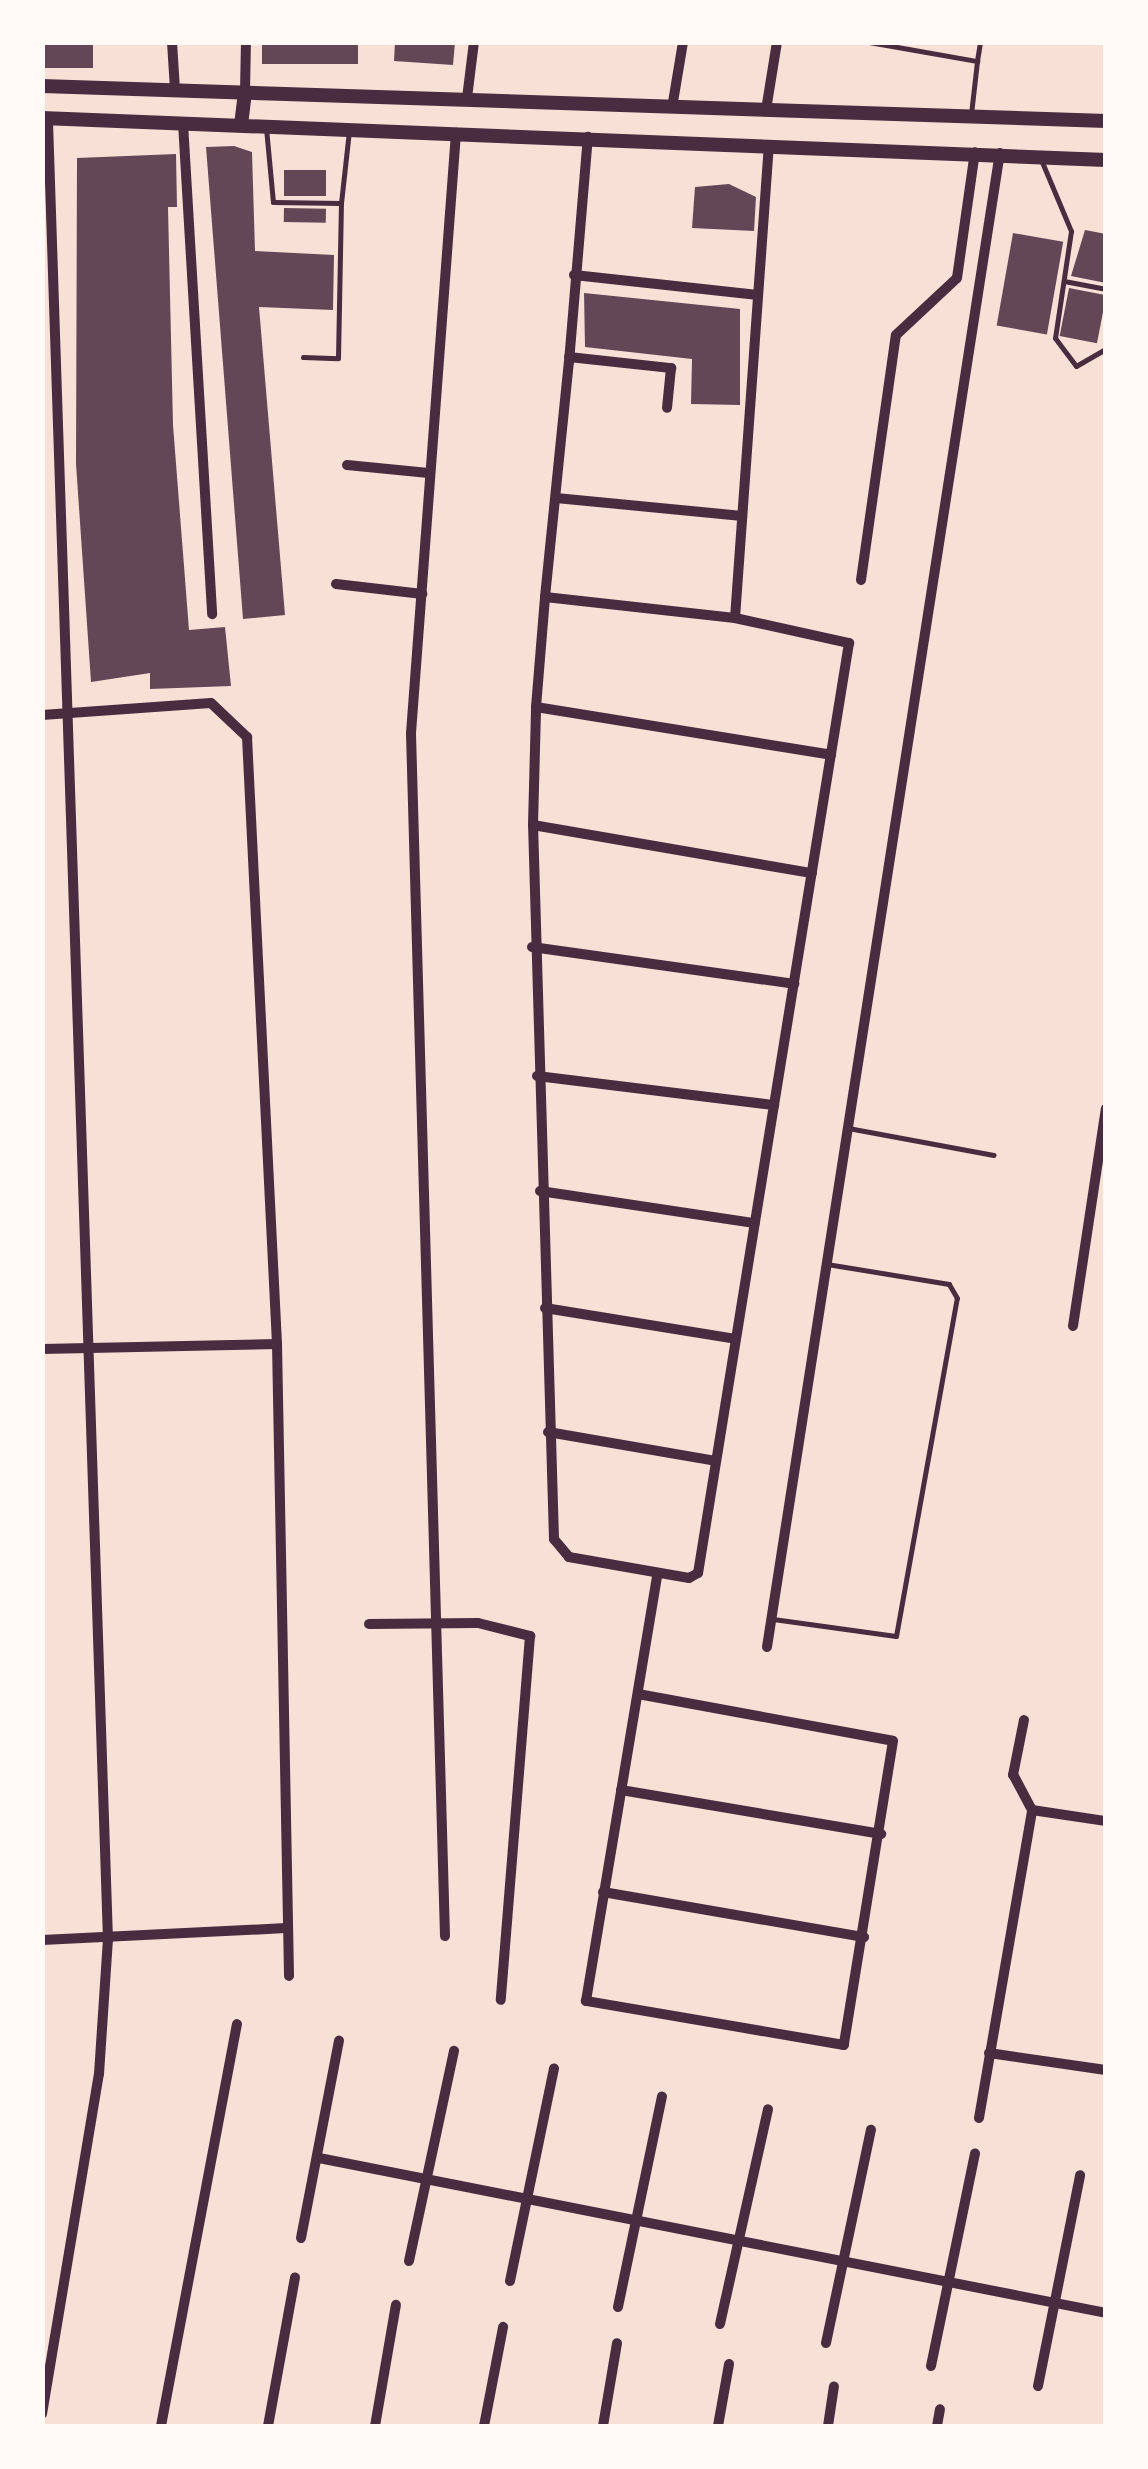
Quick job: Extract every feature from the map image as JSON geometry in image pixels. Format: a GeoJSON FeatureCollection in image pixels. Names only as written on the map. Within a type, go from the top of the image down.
{"type":"FeatureCollection","features":[{"type":"Feature","properties":{"kind":"main road"},"geometry":{"type":"LineString","coordinates":[[42,86],[1106,121]]}},
{"type":"Feature","properties":{"kind":"main road"},"geometry":{"type":"LineString","coordinates":[[241,125],[245,92]]}},
{"type":"Feature","properties":{"kind":"main road"},"geometry":{"type":"LineString","coordinates":[[45,119],[976,151],[1106,160]]}},
{"type":"Feature","properties":{"kind":"street"},"geometry":{"type":"LineString","coordinates":[[172,42],[175,90]]}},
{"type":"Feature","properties":{"kind":"street"},"geometry":{"type":"LineString","coordinates":[[245,92],[246,42]]}},
{"type":"Feature","properties":{"kind":"street"},"geometry":{"type":"LineString","coordinates":[[468,98],[474,42]]}},
{"type":"Feature","properties":{"kind":"street"},"geometry":{"type":"LineString","coordinates":[[672,108],[683,42]]}},
{"type":"Feature","properties":{"kind":"street"},"geometry":{"type":"LineString","coordinates":[[766,110],[777,42]]}},
{"type":"Feature","properties":{"kind":"street"},"geometry":{"type":"LineString","coordinates":[[42,2414],[100,2074],[108,1940],[62,714],[45,119]]}},
{"type":"Feature","properties":{"kind":"street"},"geometry":{"type":"LineString","coordinates":[[183,123],[212,614]]}},
{"type":"Feature","properties":{"kind":"street"},"geometry":{"type":"LineString","coordinates":[[445,1936],[412,733],[456,133]]}},
{"type":"Feature","properties":{"kind":"street"},"geometry":{"type":"LineString","coordinates":[[546,597],[735,618],[849,643],[698,1573],[657,1576],[561,1551],[548,1432],[532,947],[536,707],[574,276],[588,137]]}},
{"type":"Feature","properties":{"kind":"street"},"geometry":{"type":"LineString","coordinates":[[735,618],[768,145]]}},
{"type":"Feature","properties":{"kind":"street"},"geometry":{"type":"LineString","coordinates":[[861,580],[896,336],[958,278],[976,151]]}},
{"type":"Feature","properties":{"kind":"street"},"geometry":{"type":"LineString","coordinates":[[766,1647],[1000,152]]}},
{"type":"Feature","properties":{"kind":"street"},"geometry":{"type":"LineString","coordinates":[[574,276],[758,295]]}},
{"type":"Feature","properties":{"kind":"street"},"geometry":{"type":"LineString","coordinates":[[569,356],[671,368],[668,408]]}},
{"type":"Feature","properties":{"kind":"street"},"geometry":{"type":"LineString","coordinates":[[347,465],[429,473]]}},
{"type":"Feature","properties":{"kind":"street"},"geometry":{"type":"LineString","coordinates":[[556,498],[742,516]]}},
{"type":"Feature","properties":{"kind":"street"},"geometry":{"type":"LineString","coordinates":[[336,584],[422,594]]}},
{"type":"Feature","properties":{"kind":"street"},"geometry":{"type":"LineString","coordinates":[[42,715],[211,703],[246,737],[277,1344],[289,1976]]}},
{"type":"Feature","properties":{"kind":"street"},"geometry":{"type":"LineString","coordinates":[[536,707],[831,755]]}},
{"type":"Feature","properties":{"kind":"street"},"geometry":{"type":"LineString","coordinates":[[533,825],[812,873]]}},
{"type":"Feature","properties":{"kind":"street"},"geometry":{"type":"LineString","coordinates":[[532,947],[794,984]]}},
{"type":"Feature","properties":{"kind":"street"},"geometry":{"type":"LineString","coordinates":[[537,1076],[774,1105]]}},
{"type":"Feature","properties":{"kind":"street"},"geometry":{"type":"LineString","coordinates":[[1073,1326],[1106,1108]]}},
{"type":"Feature","properties":{"kind":"street"},"geometry":{"type":"LineString","coordinates":[[540,1191],[755,1223]]}},
{"type":"Feature","properties":{"kind":"street"},"geometry":{"type":"LineString","coordinates":[[544,1308],[736,1339]]}},
{"type":"Feature","properties":{"kind":"street"},"geometry":{"type":"LineString","coordinates":[[42,1350],[277,1344]]}},
{"type":"Feature","properties":{"kind":"street"},"geometry":{"type":"LineString","coordinates":[[548,1432],[716,1460]]}},
{"type":"Feature","properties":{"kind":"street"},"geometry":{"type":"LineString","coordinates":[[638,1694],[885,1736],[896,1750],[844,2044],[612,2009],[584,1995],[657,1576]]}},
{"type":"Feature","properties":{"kind":"street"},"geometry":{"type":"LineString","coordinates":[[369,1624],[434,1620],[530,1636],[501,2000]]}},
{"type":"Feature","properties":{"kind":"street"},"geometry":{"type":"LineString","coordinates":[[979,2118],[1032,1810],[1013,1775],[1024,1720]]}},
{"type":"Feature","properties":{"kind":"street"},"geometry":{"type":"LineString","coordinates":[[621,1790],[881,1834]]}},
{"type":"Feature","properties":{"kind":"street"},"geometry":{"type":"LineString","coordinates":[[1032,1810],[1106,1821]]}},
{"type":"Feature","properties":{"kind":"street"},"geometry":{"type":"LineString","coordinates":[[603,1892],[864,1937]]}},
{"type":"Feature","properties":{"kind":"street"},"geometry":{"type":"LineString","coordinates":[[42,1940],[108,1940],[286,1928]]}},
{"type":"Feature","properties":{"kind":"street"},"geometry":{"type":"LineString","coordinates":[[162,2426],[237,2024]]}},
{"type":"Feature","properties":{"kind":"street"},"geometry":{"type":"LineString","coordinates":[[302,2238],[339,2041]]}},
{"type":"Feature","properties":{"kind":"street"},"geometry":{"type":"LineString","coordinates":[[409,2261],[454,2050]]}},
{"type":"Feature","properties":{"kind":"street"},"geometry":{"type":"LineString","coordinates":[[989,2052],[1106,2070]]}},
{"type":"Feature","properties":{"kind":"street"},"geometry":{"type":"LineString","coordinates":[[510,2282],[554,2069]]}},
{"type":"Feature","properties":{"kind":"street"},"geometry":{"type":"LineString","coordinates":[[618,2307],[662,2097]]}},
{"type":"Feature","properties":{"kind":"street"},"geometry":{"type":"LineString","coordinates":[[720,2324],[768,2109]]}},
{"type":"Feature","properties":{"kind":"street"},"geometry":{"type":"LineString","coordinates":[[826,2343],[871,2130]]}},
{"type":"Feature","properties":{"kind":"street"},"geometry":{"type":"LineString","coordinates":[[930,2366],[976,2153]]}},
{"type":"Feature","properties":{"kind":"street"},"geometry":{"type":"LineString","coordinates":[[319,2158],[1106,2313]]}},
{"type":"Feature","properties":{"kind":"street"},"geometry":{"type":"LineString","coordinates":[[1038,2386],[1058,2302],[1080,2175]]}},
{"type":"Feature","properties":{"kind":"street"},"geometry":{"type":"LineString","coordinates":[[268,2426],[294,2278]]}},
{"type":"Feature","properties":{"kind":"street"},"geometry":{"type":"LineString","coordinates":[[374,2426],[396,2305]]}},
{"type":"Feature","properties":{"kind":"street"},"geometry":{"type":"LineString","coordinates":[[484,2426],[503,2327]]}},
{"type":"Feature","properties":{"kind":"street"},"geometry":{"type":"LineString","coordinates":[[603,2426],[617,2343]]}},
{"type":"Feature","properties":{"kind":"street"},"geometry":{"type":"LineString","coordinates":[[718,2426],[729,2364]]}},
{"type":"Feature","properties":{"kind":"street"},"geometry":{"type":"LineString","coordinates":[[828,2426],[834,2386]]}},
{"type":"Feature","properties":{"kind":"street"},"geometry":{"type":"LineString","coordinates":[[937,2426],[940,2409]]}},
{"type":"Feature","properties":{"kind":"lane"},"geometry":{"type":"LineString","coordinates":[[870,42],[976,61]]}},
{"type":"Feature","properties":{"kind":"lane"},"geometry":{"type":"LineString","coordinates":[[970,117],[980,42]]}},
{"type":"Feature","properties":{"kind":"lane"},"geometry":{"type":"LineString","coordinates":[[266,126],[274,202],[341,203]]}},
{"type":"Feature","properties":{"kind":"lane"},"geometry":{"type":"LineString","coordinates":[[303,357],[338,358],[341,203],[349,128]]}},
{"type":"Feature","properties":{"kind":"lane"},"geometry":{"type":"LineString","coordinates":[[1038,155],[1068,208],[1060,354],[1076,366],[1106,349]]}},
{"type":"Feature","properties":{"kind":"lane"},"geometry":{"type":"LineString","coordinates":[[1064,281],[1106,289]]}},
{"type":"Feature","properties":{"kind":"lane"},"geometry":{"type":"LineString","coordinates":[[848,1128],[994,1154]]}},
{"type":"Feature","properties":{"kind":"lane"},"geometry":{"type":"LineString","coordinates":[[772,1618],[896,1636],[958,1298],[948,1284],[827,1264]]}},
{"type":"Feature","properties":{"kind":"building"},"geometry":{"type":"Polygon","coordinates":[[[43,42],[93,42],[93,68],[43,68],[43,42]]]}},
{"type":"Feature","properties":{"kind":"building"},"geometry":{"type":"Polygon","coordinates":[[[262,42],[358,42],[358,64],[262,64],[262,42]]]}},
{"type":"Feature","properties":{"kind":"building"},"geometry":{"type":"Polygon","coordinates":[[[395,42],[455,42],[453,65],[394,61],[395,42]]]}},
{"type":"Feature","properties":{"kind":"building"},"geometry":{"type":"Polygon","coordinates":[[[234,146],[252,152],[255,251],[334,255],[333,310],[259,307],[285,615],[243,619],[206,147],[234,146]]]}},
{"type":"Feature","properties":{"kind":"building"},"geometry":{"type":"Polygon","coordinates":[[[176,154],[177,207],[168,207],[173,425],[189,630],[225,627],[231,686],[150,689],[150,673],[91,682],[76,464],[77,158],[176,154]]]}},
{"type":"Feature","properties":{"kind":"building"},"geometry":{"type":"Polygon","coordinates":[[[284,170],[326,170],[326,196],[284,196],[284,170]]]}},
{"type":"Feature","properties":{"kind":"building"},"geometry":{"type":"Polygon","coordinates":[[[729,184],[756,197],[754,231],[692,228],[695,187],[729,184]]]}},
{"type":"Feature","properties":{"kind":"building"},"geometry":{"type":"Polygon","coordinates":[[[284,208],[326,209],[326,223],[284,222],[284,208]]]}},
{"type":"Feature","properties":{"kind":"building"},"geometry":{"type":"Polygon","coordinates":[[[1085,230],[1106,234],[1106,283],[1071,276],[1085,230]]]}},
{"type":"Feature","properties":{"kind":"building"},"geometry":{"type":"Polygon","coordinates":[[[1013,233],[1063,242],[1047,334],[997,326],[1013,233]]]}},
{"type":"Feature","properties":{"kind":"building"},"geometry":{"type":"Polygon","coordinates":[[[1069,288],[1106,295],[1097,343],[1060,336],[1069,288]]]}},
{"type":"Feature","properties":{"kind":"building"},"geometry":{"type":"Polygon","coordinates":[[[584,293],[740,309],[740,405],[691,404],[692,359],[585,347],[584,293]]]}}]}
